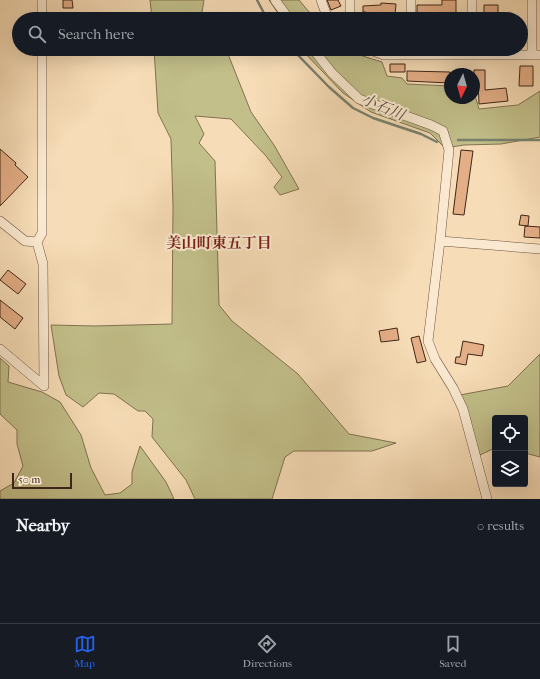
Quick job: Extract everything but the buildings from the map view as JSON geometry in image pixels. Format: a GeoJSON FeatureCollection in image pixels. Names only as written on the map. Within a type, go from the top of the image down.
{"type":"FeatureCollection","features":[{"type":"Feature","properties":{"kind":"street"},"geometry":{"type":"LineString","coordinates":[[42,0],[42,12]]}},
{"type":"Feature","properties":{"kind":"street"},"geometry":{"type":"LineString","coordinates":[[275,0],[284,12]]}},
{"type":"Feature","properties":{"kind":"street"},"geometry":{"type":"LineString","coordinates":[[321,0],[325,12]]}},
{"type":"Feature","properties":{"kind":"street"},"geometry":{"type":"LineString","coordinates":[[350,0],[350,12]]}},
{"type":"Feature","properties":{"kind":"street"},"geometry":{"type":"LineString","coordinates":[[411,0],[411,12]]}},
{"type":"Feature","properties":{"kind":"street"},"geometry":{"type":"LineString","coordinates":[[472,0],[472,12]]}},
{"type":"Feature","properties":{"kind":"street"},"geometry":{"type":"LineString","coordinates":[[532,0],[536,55]]}},
{"type":"Feature","properties":{"kind":"street"},"geometry":{"type":"LineString","coordinates":[[0,349],[44,386],[43,264],[37,242],[42,233],[42,56]]}},
{"type":"Feature","properties":{"kind":"street"},"geometry":{"type":"LineString","coordinates":[[319,56],[332,72],[359,99],[431,125],[443,131],[449,150],[428,341],[435,359],[453,388],[463,409],[487,499]]}},
{"type":"Feature","properties":{"kind":"street"},"geometry":{"type":"LineString","coordinates":[[0,221],[25,241],[37,242]]}},
{"type":"Feature","properties":{"kind":"street"},"geometry":{"type":"LineString","coordinates":[[440,241],[540,249]]}},
{"type":"Feature","properties":{"kind":"shaded area"},"geometry":{"type":"Polygon","coordinates":[[[150,0],[204,0],[202,12],[151,12],[150,0]]]}},
{"type":"Feature","properties":{"kind":"shaded area"},"geometry":{"type":"Polygon","coordinates":[[[269,0],[299,0],[309,12],[277,12],[269,0]]]}},
{"type":"Feature","properties":{"kind":"shaded area"},"geometry":{"type":"Polygon","coordinates":[[[154,56],[229,56],[251,112],[274,145],[299,189],[280,195],[274,187],[282,177],[266,156],[231,119],[195,116],[204,134],[199,143],[215,161],[219,305],[232,321],[298,374],[349,434],[396,443],[372,451],[294,451],[285,457],[272,499],[195,499],[186,480],[152,437],[153,419],[145,411],[138,411],[114,394],[99,393],[83,407],[66,395],[59,376],[51,325],[95,326],[172,324],[173,207],[171,139],[158,113],[154,56]]]}},
{"type":"Feature","properties":{"kind":"shaded area"},"geometry":{"type":"Polygon","coordinates":[[[308,56],[363,56],[382,62],[387,76],[402,78],[407,84],[444,86],[444,104],[478,104],[479,109],[518,105],[540,91],[540,137],[501,144],[464,145],[445,148],[430,133],[371,112],[343,93],[308,56]]]}},
{"type":"Feature","properties":{"kind":"shaded area"},"geometry":{"type":"Polygon","coordinates":[[[540,354],[540,457],[528,454],[528,415],[492,415],[492,449],[480,455],[460,395],[508,386],[540,354]]]}},
{"type":"Feature","properties":{"kind":"shaded area"},"geometry":{"type":"Polygon","coordinates":[[[0,358],[9,366],[8,382],[42,392],[60,402],[81,435],[91,468],[105,495],[120,493],[132,484],[132,472],[140,446],[166,482],[174,499],[0,499],[0,491],[14,483],[23,466],[17,444],[17,430],[0,414],[0,358]]]}},
{"type":"Feature","properties":{"kind":"waterway","name":"小石川"},"geometry":{"type":"LineString","coordinates":[[257,0],[263,12]]}},
{"type":"Feature","properties":{"kind":"waterway","name":"小石川"},"geometry":{"type":"LineString","coordinates":[[299,56],[329,87],[353,108],[373,118],[421,134],[437,142]]}},
{"type":"Feature","properties":{"kind":"waterway","name":"小石川"},"geometry":{"type":"LineString","coordinates":[[458,140],[540,140]]}},
{"type":"Feature","properties":{"kind":"district","name":"美山町東五丁目"},"geometry":{"type":"Point","coordinates":[219,243]}}]}
